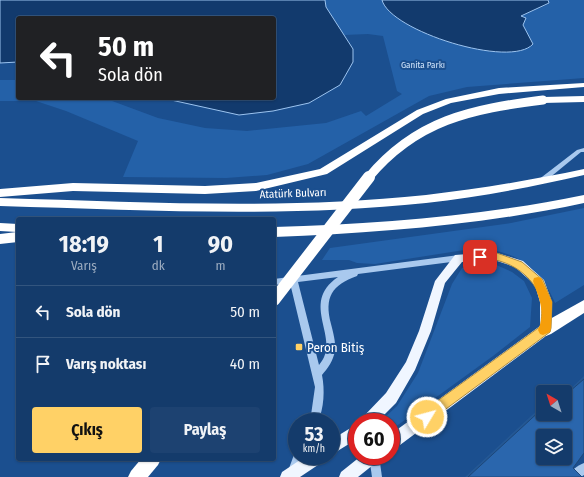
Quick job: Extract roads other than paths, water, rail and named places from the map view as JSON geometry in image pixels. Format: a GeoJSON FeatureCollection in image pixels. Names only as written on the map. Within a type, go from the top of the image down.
{"type":"FeatureCollection","features":[{"type":"Feature","properties":{"kind":"highway"},"geometry":{"type":"LineString","coordinates":[[0,193],[73,187],[205,190],[270,185],[323,172],[420,112],[449,101],[500,91],[584,85]]}},
{"type":"Feature","properties":{"kind":"highway"},"geometry":{"type":"LineString","coordinates":[[276,297],[365,182],[393,151],[429,128],[460,115],[494,106],[543,100],[582,99]]}},
{"type":"Feature","properties":{"kind":"highway","name":"Atatürk Bulvarı"},"geometry":{"type":"LineString","coordinates":[[0,202],[275,207],[402,201],[460,195],[540,182],[584,172]]}},
{"type":"Feature","properties":{"kind":"highway"},"geometry":{"type":"LineString","coordinates":[[276,232],[395,225],[472,218],[545,208],[584,199]]}},
{"type":"Feature","properties":{"kind":"highway"},"geometry":{"type":"LineString","coordinates":[[0,227],[16,228]]}},
{"type":"Feature","properties":{"kind":"highway"},"geometry":{"type":"LineString","coordinates":[[0,239],[16,237]]}},
{"type":"Feature","properties":{"kind":"highway"},"geometry":{"type":"LineString","coordinates":[[546,328],[584,306]]}},
{"type":"Feature","properties":{"kind":"main road"},"geometry":{"type":"LineString","coordinates":[[377,413],[391,398],[411,366],[425,331],[440,281],[459,258],[494,256],[519,264],[540,283],[546,302],[546,328],[400,436]]}},
{"type":"Feature","properties":{"kind":"main road"},"geometry":{"type":"LineString","coordinates":[[290,475],[305,465]]}},
{"type":"Feature","properties":{"kind":"main road"},"geometry":{"type":"LineString","coordinates":[[346,477],[362,465]]}},
{"type":"Feature","properties":{"kind":"street"},"geometry":{"type":"LineString","coordinates":[[540,182],[579,151],[584,150]]}},
{"type":"Feature","properties":{"kind":"street"},"geometry":{"type":"LineString","coordinates":[[276,282],[459,258]]}},
{"type":"Feature","properties":{"kind":"street"},"geometry":{"type":"LineString","coordinates":[[317,374],[327,362],[332,345],[324,314],[326,294],[338,281],[362,271]]}},
{"type":"Feature","properties":{"kind":"street"},"geometry":{"type":"LineString","coordinates":[[293,279],[320,387],[316,413]]}},
{"type":"Feature","properties":{"kind":"street"},"geometry":{"type":"LineString","coordinates":[[290,475],[295,465]]}},
{"type":"Feature","properties":{"kind":"street"},"geometry":{"type":"LineString","coordinates":[[375,465],[377,477]]}},
{"type":"Feature","properties":{"kind":"street"},"geometry":{"type":"LineString","coordinates":[[573,477],[584,468]]}},
{"type":"Feature","properties":{"kind":"place","name":"Peron Bitiş"},"geometry":{"type":"Point","coordinates":[299,347]}},
{"type":"Feature","properties":{"kind":"park label","name":"Ganita Parkı"},"geometry":{"type":"Point","coordinates":[423,65]}}]}
